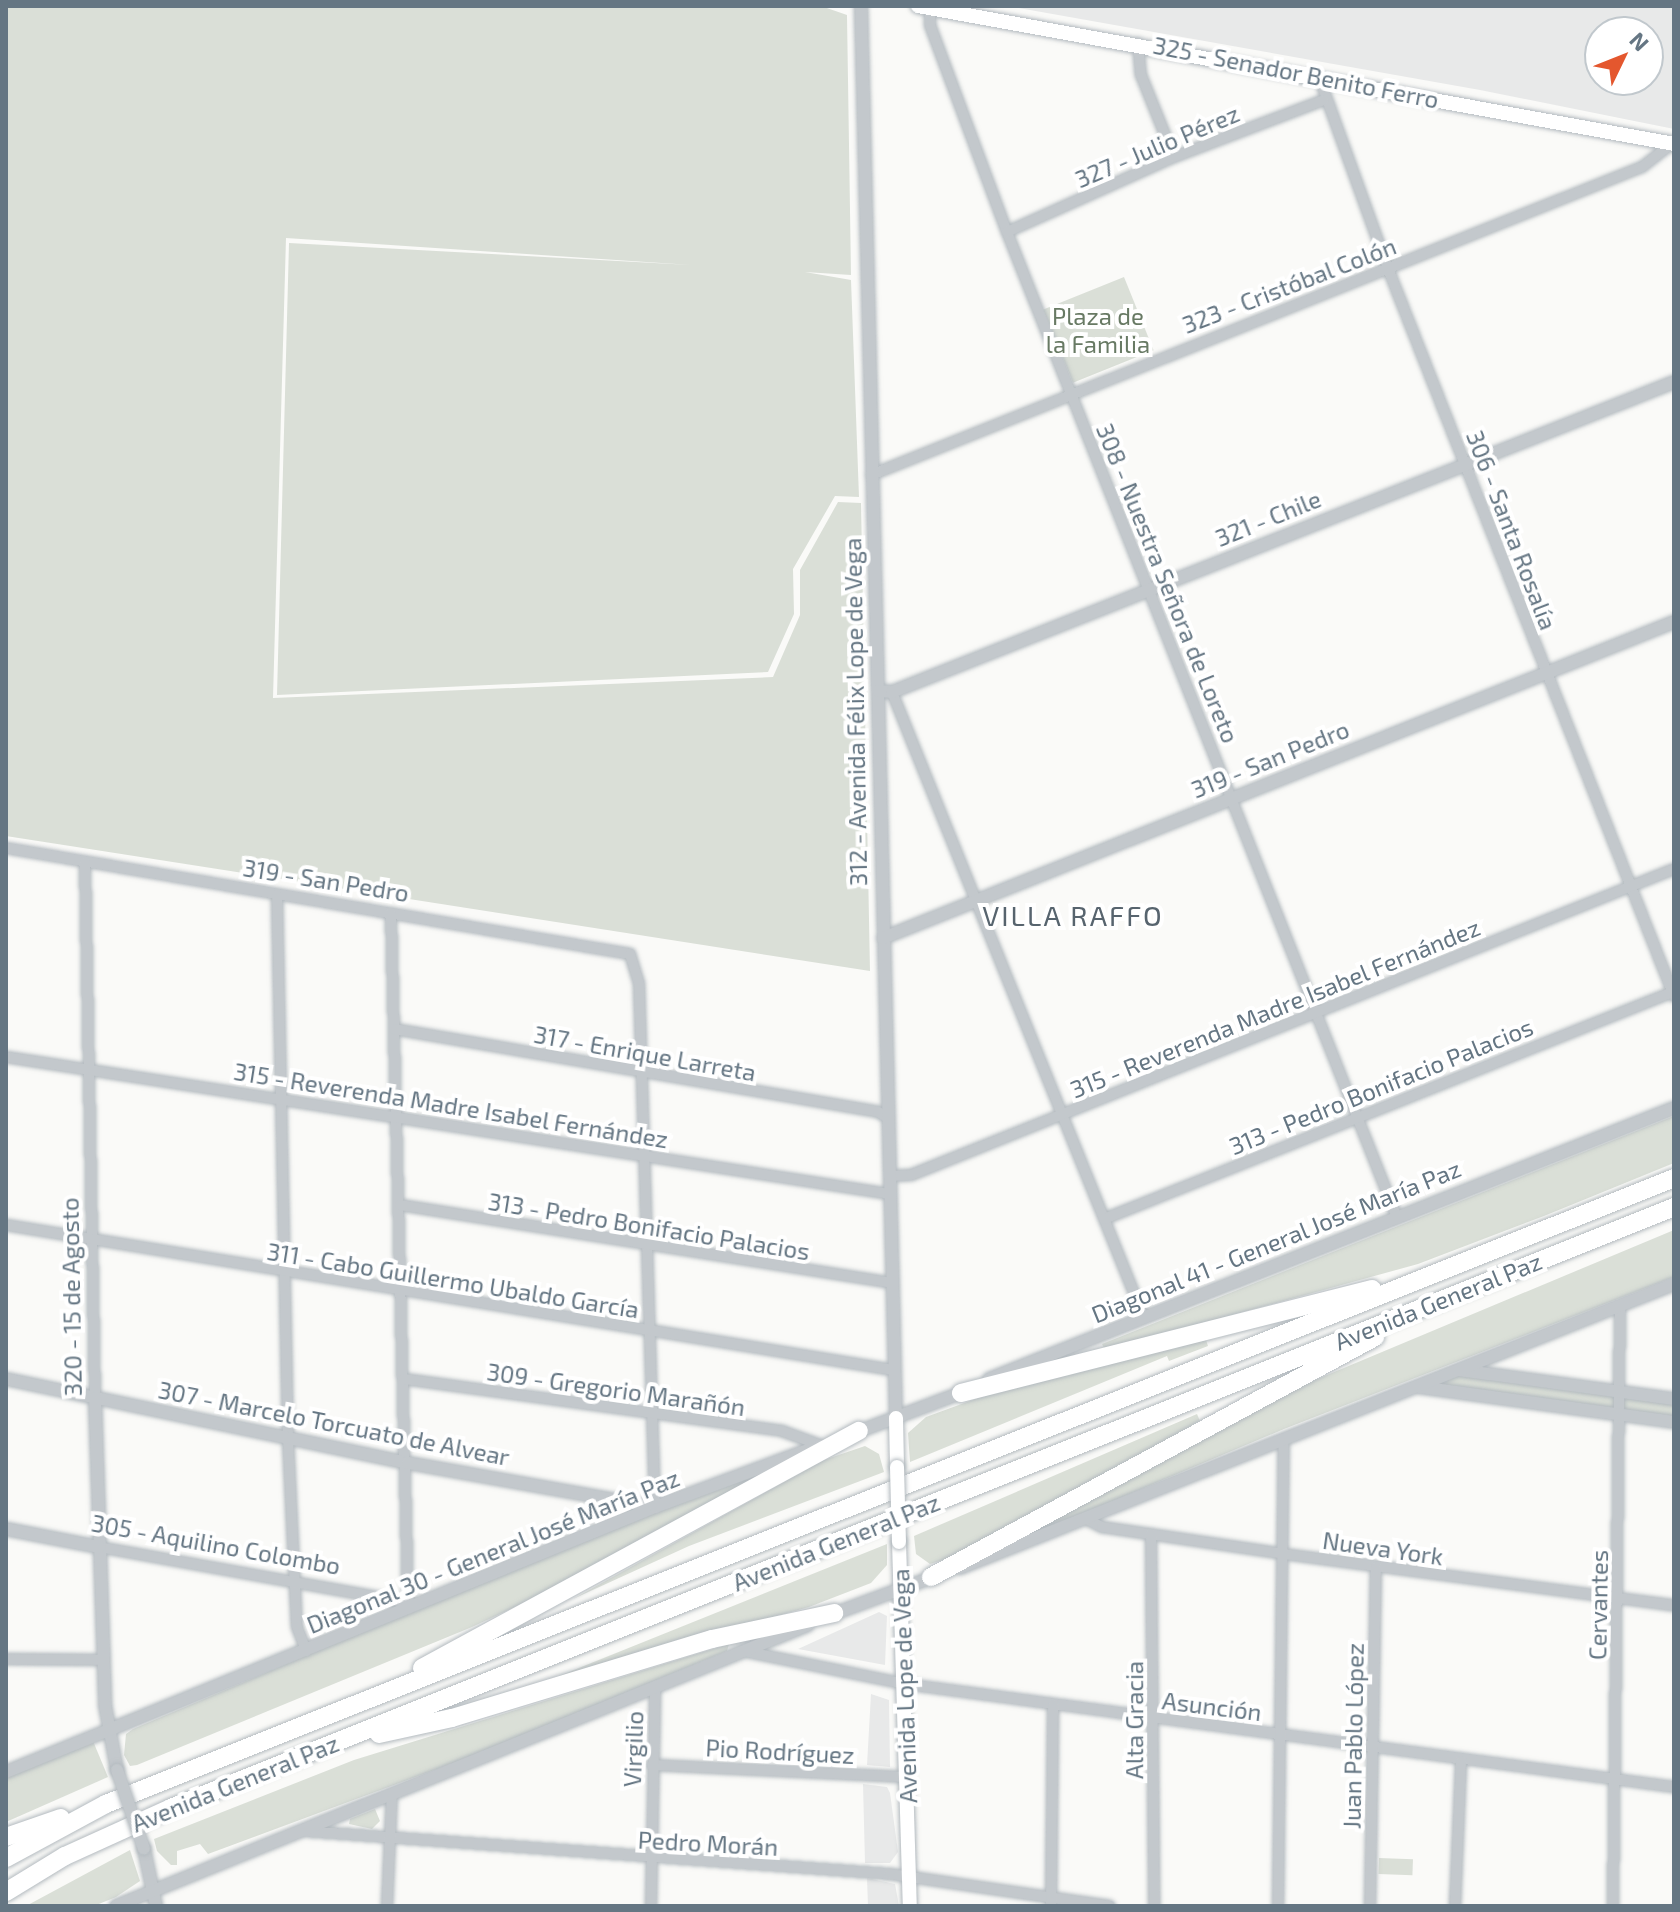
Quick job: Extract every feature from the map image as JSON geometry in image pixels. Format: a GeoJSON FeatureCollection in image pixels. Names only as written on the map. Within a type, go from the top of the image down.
{"type":"FeatureCollection","features":[{"type":"Feature","properties":{"kind":"highway","name":"Avenida General Paz"},"geometry":{"type":"LineString","coordinates":[[6,1858],[106,1804],[1674,1178]]}},
{"type":"Feature","properties":{"kind":"highway","name":"Avenida General Paz"},"geometry":{"type":"LineString","coordinates":[[6,1892],[65,1856],[330,1744],[1674,1207]]}},
{"type":"Feature","properties":{"kind":"highway"},"geometry":{"type":"LineString","coordinates":[[961,1393],[1433,1275]]}},
{"type":"Feature","properties":{"kind":"highway"},"geometry":{"type":"LineString","coordinates":[[931,1577],[1444,1299]]}},
{"type":"Feature","properties":{"kind":"highway"},"geometry":{"type":"LineString","coordinates":[[359,1704],[859,1431]]}},
{"type":"Feature","properties":{"kind":"highway"},"geometry":{"type":"LineString","coordinates":[[330,1744],[452,1718],[712,1639],[834,1613]]}},
{"type":"Feature","properties":{"kind":"highway"},"geometry":{"type":"LineString","coordinates":[[6,1837],[106,1804]]}},
{"type":"Feature","properties":{"kind":"highway"},"geometry":{"type":"LineString","coordinates":[[9,1906],[65,1856]]}},
{"type":"Feature","properties":{"kind":"main road","name":"325 - Senador Benito Ferro"},"geometry":{"type":"LineString","coordinates":[[924,7],[1138,43],[1673,144]]}},
{"type":"Feature","properties":{"kind":"main road","name":"Avenida Lope de Vega"},"geometry":{"type":"LineString","coordinates":[[896,1418],[910,1906]]}},
{"type":"Feature","properties":{"kind":"street","name":"312 - Avenida Félix Lope de Vega"},"geometry":{"type":"LineString","coordinates":[[861,6],[896,1418]]}},
{"type":"Feature","properties":{"kind":"street","name":"308 - Nuestra Señora de Loreto"},"geometry":{"type":"LineString","coordinates":[[924,7],[1007,232],[1396,1215]]}},
{"type":"Feature","properties":{"kind":"street"},"geometry":{"type":"LineString","coordinates":[[1138,43],[1141,75],[1174,157]]}},
{"type":"Feature","properties":{"kind":"street","name":"306 - Santa Rosalía"},"geometry":{"type":"LineString","coordinates":[[1319,77],[1324,100],[1389,271],[1673,994]]}},
{"type":"Feature","properties":{"kind":"street","name":"327 - Julio Pérez"},"geometry":{"type":"LineString","coordinates":[[1007,232],[1174,157],[1324,100]]}},
{"type":"Feature","properties":{"kind":"street","name":"323 - Cristóbal Colón"},"geometry":{"type":"LineString","coordinates":[[871,475],[1389,271],[1484,227],[1642,167],[1673,144]]}},
{"type":"Feature","properties":{"kind":"street","name":"321 - Chile"},"geometry":{"type":"LineString","coordinates":[[879,691],[892,692],[1674,382]]}},
{"type":"Feature","properties":{"kind":"street","name":"319 - San Pedro"},"geometry":{"type":"LineString","coordinates":[[883,938],[1674,622]]}},
{"type":"Feature","properties":{"kind":"street"},"geometry":{"type":"LineString","coordinates":[[892,692],[1144,1318]]}},
{"type":"Feature","properties":{"kind":"street","name":"319 - San Pedro"},"geometry":{"type":"LineString","coordinates":[[6,848],[621,950],[636,961],[642,1074]]}},
{"type":"Feature","properties":{"kind":"street","name":"320 - 15 de Agosto"},"geometry":{"type":"LineString","coordinates":[[85,862],[95,1398],[104,1660],[109,1731],[117,1770],[144,1849],[156,1891],[156,1906]]}},
{"type":"Feature","properties":{"kind":"street","name":"315 - Reverenda Madre Isabel Fernández"},"geometry":{"type":"LineString","coordinates":[[890,1176],[911,1175],[1674,869]]}},
{"type":"Feature","properties":{"kind":"street"},"geometry":{"type":"LineString","coordinates":[[277,895],[288,1439],[297,1627],[306,1651]]}},
{"type":"Feature","properties":{"kind":"street"},"geometry":{"type":"LineString","coordinates":[[391,913],[411,1603]]}},
{"type":"Feature","properties":{"kind":"street","name":"313 - Pedro Bonifacio Palacios"},"geometry":{"type":"LineString","coordinates":[[1104,1219],[1357,1115],[1673,994]]}},
{"type":"Feature","properties":{"kind":"street","name":"317 - Enrique Larreta"},"geometry":{"type":"LineString","coordinates":[[394,1029],[642,1074],[878,1112],[888,1118]]}},
{"type":"Feature","properties":{"kind":"street","name":"315 - Reverenda Madre Isabel Fernández"},"geometry":{"type":"LineString","coordinates":[[6,1057],[890,1194]]}},
{"type":"Feature","properties":{"kind":"street"},"geometry":{"type":"LineString","coordinates":[[642,1074],[655,1507]]}},
{"type":"Feature","properties":{"kind":"street","name":"Diagonal 41 - General José María Paz"},"geometry":{"type":"LineString","coordinates":[[896,1418],[1396,1215],[1674,1108]]}},
{"type":"Feature","properties":{"kind":"street","name":"313 - Pedro Bonifacio Palacios"},"geometry":{"type":"LineString","coordinates":[[400,1205],[892,1283]]}},
{"type":"Feature","properties":{"kind":"street","name":"311 - Cabo Guillermo Ubaldo García"},"geometry":{"type":"LineString","coordinates":[[6,1225],[285,1274],[893,1370]]}},
{"type":"Feature","properties":{"kind":"street"},"geometry":{"type":"LineString","coordinates":[[116,1906],[655,1690],[834,1613],[1088,1520],[1674,1284]]}},
{"type":"Feature","properties":{"kind":"street","name":"Cervantes"},"geometry":{"type":"LineString","coordinates":[[1613,1906],[1620,1305]]}},
{"type":"Feature","properties":{"kind":"street"},"geometry":{"type":"LineString","coordinates":[[1457,1370],[1674,1399]]}},
{"type":"Feature","properties":{"kind":"street","name":"307 - Marcelo Torcuato de Alvear"},"geometry":{"type":"LineString","coordinates":[[6,1379],[408,1463],[655,1507]]}},
{"type":"Feature","properties":{"kind":"street","name":"309 - Gregorio Marañón"},"geometry":{"type":"LineString","coordinates":[[404,1379],[782,1431],[820,1445]]}},
{"type":"Feature","properties":{"kind":"street"},"geometry":{"type":"LineString","coordinates":[[1416,1386],[1674,1422]]}},
{"type":"Feature","properties":{"kind":"street","name":"Diagonal 30 - General José María Paz"},"geometry":{"type":"LineString","coordinates":[[6,1772],[306,1651],[411,1603],[655,1507],[896,1418]]}},
{"type":"Feature","properties":{"kind":"street"},"geometry":{"type":"LineString","coordinates":[[1278,1906],[1283,1735],[1284,1443]]}},
{"type":"Feature","properties":{"kind":"street","name":"Nueva York"},"geometry":{"type":"LineString","coordinates":[[1088,1520],[1151,1534],[1284,1554],[1674,1605]]}},
{"type":"Feature","properties":{"kind":"street","name":"305 - Aquilino Colombo"},"geometry":{"type":"LineString","coordinates":[[6,1529],[411,1603]]}},
{"type":"Feature","properties":{"kind":"street","name":"Alta Gracia"},"geometry":{"type":"LineString","coordinates":[[1151,1534],[1154,1906]]}},
{"type":"Feature","properties":{"kind":"street","name":"Juan Pablo López"},"geometry":{"type":"LineString","coordinates":[[1370,1906],[1376,1567]]}},
{"type":"Feature","properties":{"kind":"street","name":"Asunción"},"geometry":{"type":"LineString","coordinates":[[748,1652],[905,1684],[1154,1720],[1674,1787]]}},
{"type":"Feature","properties":{"kind":"street"},"geometry":{"type":"LineString","coordinates":[[6,1659],[104,1660]]}},
{"type":"Feature","properties":{"kind":"street","name":"Virgilio"},"geometry":{"type":"LineString","coordinates":[[651,1906],[655,1690]]}},
{"type":"Feature","properties":{"kind":"street"},"geometry":{"type":"LineString","coordinates":[[1051,1903],[1053,1704]]}},
{"type":"Feature","properties":{"kind":"street"},"geometry":{"type":"LineString","coordinates":[[1455,1906],[1461,1761]]}},
{"type":"Feature","properties":{"kind":"street","name":"Pio Rodríguez"},"geometry":{"type":"LineString","coordinates":[[652,1765],[906,1777]]}},
{"type":"Feature","properties":{"kind":"street"},"geometry":{"type":"LineString","coordinates":[[387,1906],[392,1793]]}},
{"type":"Feature","properties":{"kind":"street","name":"Pedro Morán"},"geometry":{"type":"LineString","coordinates":[[303,1831],[650,1860],[910,1877],[1051,1903],[1110,1906]]}},
{"type":"Feature","properties":{"kind":"shaded area"},"geometry":{"type":"Polygon","coordinates":[[[1008,6],[1674,6],[1674,129],[1480,90],[1008,6]]]}},
{"type":"Feature","properties":{"kind":"shaded area"},"geometry":{"type":"Polygon","coordinates":[[[879,1612],[887,1616],[885,1665],[798,1649],[879,1612]]]}},
{"type":"Feature","properties":{"kind":"shaded area"},"geometry":{"type":"Polygon","coordinates":[[[871,1694],[889,1700],[890,1767],[867,1765],[871,1694]]]}},
{"type":"Feature","properties":{"kind":"shaded area"},"geometry":{"type":"Polygon","coordinates":[[[863,1784],[887,1787],[890,1793],[898,1852],[890,1863],[865,1863],[863,1784]]]}},
{"type":"Feature","properties":{"kind":"shaded area"},"geometry":{"type":"Polygon","coordinates":[[[867,1878],[895,1884],[899,1906],[868,1906],[867,1878]]]}},
{"type":"Feature","properties":{"kind":"green space"},"geometry":{"type":"Polygon","coordinates":[[[6,6],[821,6],[847,15],[851,275],[805,272],[851,280],[859,497],[835,496],[793,569],[794,614],[768,672],[277,695],[289,243],[691,265],[286,238],[273,698],[773,677],[800,615],[800,570],[838,502],[861,503],[870,971],[6,836],[6,6]]]}},
{"type":"Feature","properties":{"kind":"green space","name":"Plaza de la Familia"},"geometry":{"type":"Polygon","coordinates":[[[1124,277],[1154,350],[1073,383],[1043,310],[1124,277]]]}},
{"type":"Feature","properties":{"kind":"green space"},"geometry":{"type":"Polygon","coordinates":[[[1674,1116],[1674,1163],[1544,1216],[1418,1264],[1105,1350],[1102,1344],[1674,1116]]]}},
{"type":"Feature","properties":{"kind":"green space"},"geometry":{"type":"Polygon","coordinates":[[[1674,1230],[1674,1277],[1284,1429],[1037,1533],[1034,1529],[1296,1388],[1674,1230]]]}},
{"type":"Feature","properties":{"kind":"green space"},"geometry":{"type":"Polygon","coordinates":[[[1206,1340],[1208,1346],[1169,1361],[1167,1356],[910,1462],[908,1433],[926,1417],[997,1391],[1206,1340]]]}},
{"type":"Feature","properties":{"kind":"green space"},"geometry":{"type":"Polygon","coordinates":[[[1457,1370],[1674,1399],[1674,1422],[1416,1386],[1457,1370]]]}},
{"type":"Feature","properties":{"kind":"green space"},"geometry":{"type":"Polygon","coordinates":[[[1197,1414],[1200,1421],[962,1554],[930,1564],[916,1554],[914,1536],[1197,1414]]]}},
{"type":"Feature","properties":{"kind":"green space"},"geometry":{"type":"Polygon","coordinates":[[[865,1446],[879,1454],[884,1472],[689,1546],[573,1599],[824,1460],[865,1446]]]}},
{"type":"Feature","properties":{"kind":"green space"},"geometry":{"type":"Polygon","coordinates":[[[778,1465],[615,1560],[472,1627],[137,1765],[130,1766],[124,1755],[126,1734],[133,1729],[658,1507],[778,1465]]]}},
{"type":"Feature","properties":{"kind":"green space"},"geometry":{"type":"Polygon","coordinates":[[[887,1544],[887,1565],[871,1583],[809,1607],[544,1682],[887,1544]]]}},
{"type":"Feature","properties":{"kind":"green space"},"geometry":{"type":"Polygon","coordinates":[[[729,1644],[727,1651],[472,1756],[208,1854],[200,1844],[177,1851],[177,1865],[171,1865],[157,1851],[154,1839],[354,1760],[729,1644]]]}},
{"type":"Feature","properties":{"kind":"green space"},"geometry":{"type":"Polygon","coordinates":[[[93,1741],[108,1777],[6,1822],[6,1777],[93,1741]]]}},
{"type":"Feature","properties":{"kind":"green space"},"geometry":{"type":"Polygon","coordinates":[[[375,1809],[380,1821],[372,1829],[349,1824],[350,1819],[375,1809]]]}},
{"type":"Feature","properties":{"kind":"green space"},"geometry":{"type":"Polygon","coordinates":[[[130,1850],[140,1881],[116,1897],[94,1906],[26,1906],[130,1850]]]}},
{"type":"Feature","properties":{"kind":"green space"},"geometry":{"type":"Polygon","coordinates":[[[1379,1858],[1413,1859],[1412,1875],[1378,1874],[1379,1858]]]}},
{"type":"Feature","properties":{"kind":"district","name":"VILLA RAFFO"},"geometry":{"type":"Point","coordinates":[1073,915]}}]}
